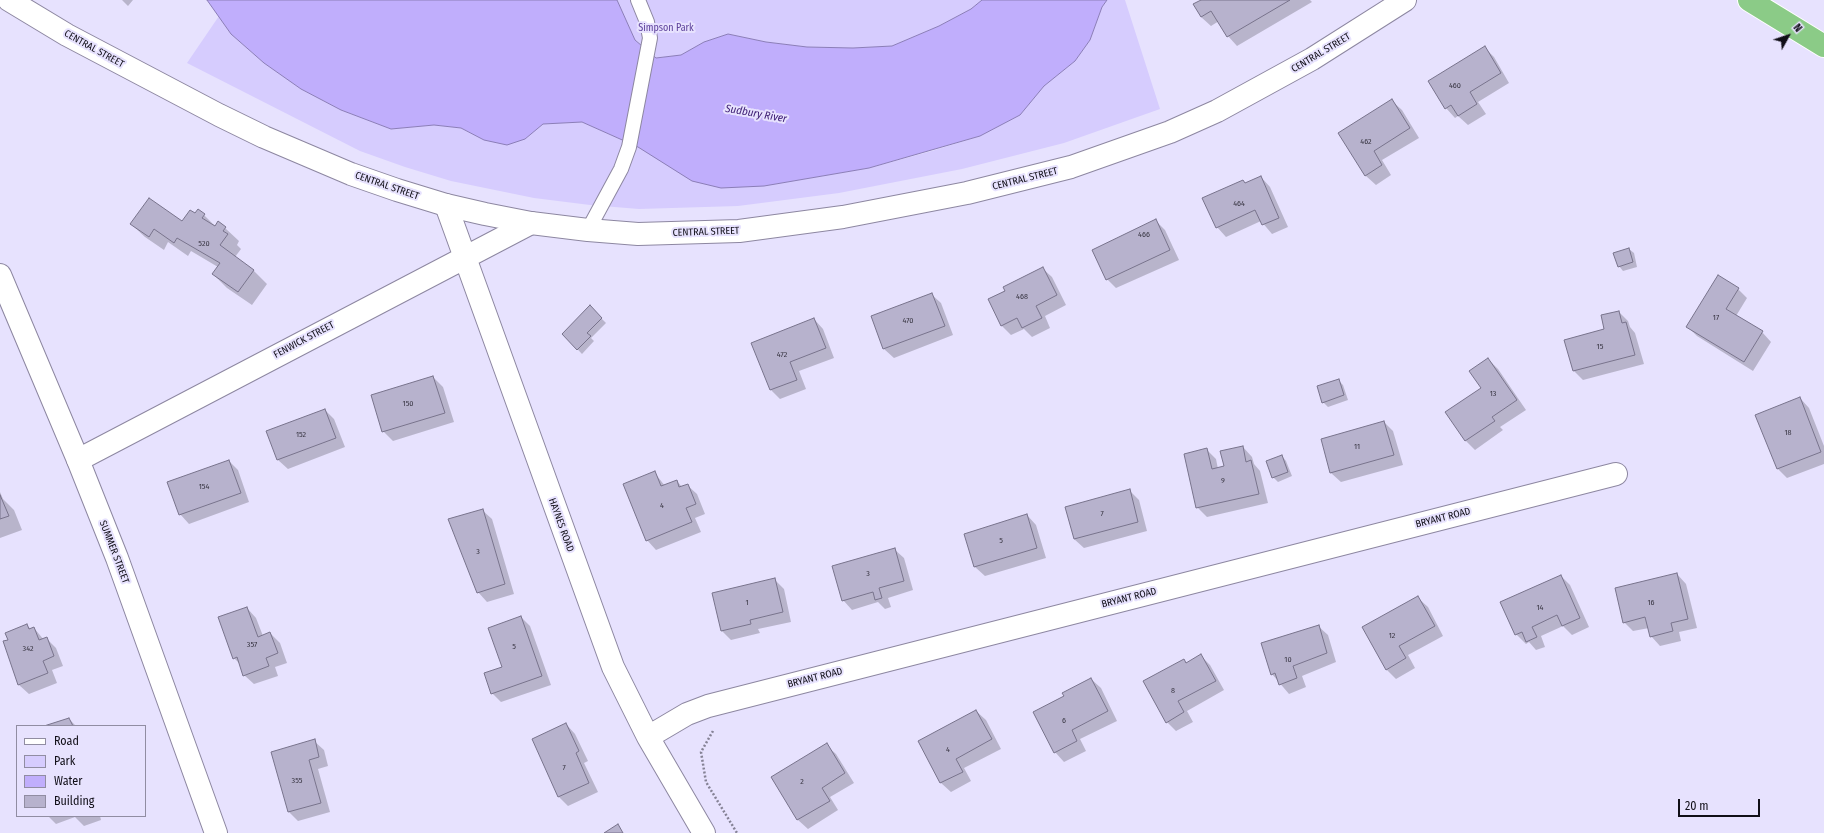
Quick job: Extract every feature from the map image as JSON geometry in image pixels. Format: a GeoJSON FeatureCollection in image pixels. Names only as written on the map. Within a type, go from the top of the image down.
{"type":"FeatureCollection","features":[{"type":"Feature","properties":{"kind":"highway"},"geometry":{"type":"LineString","coordinates":[[1749,0],[1824,46]]}},
{"type":"Feature","properties":{"kind":"street","name":"CENTRAL STREET"},"geometry":{"type":"LineString","coordinates":[[8,0],[115,61],[264,137],[351,174],[446,205],[531,222],[588,230],[638,234],[739,231],[791,225],[905,206],[1018,181],[1071,167],[1170,132],[1217,111],[1312,59],[1405,0]]}},
{"type":"Feature","properties":{"kind":"street","name":"HAYNES ROAD"},"geometry":{"type":"LineString","coordinates":[[446,205],[613,667],[648,738],[704,833]]}},
{"type":"Feature","properties":{"kind":"street","name":"FENWICK STREET"},"geometry":{"type":"LineString","coordinates":[[78,460],[531,222]]}},
{"type":"Feature","properties":{"kind":"street","name":"SUMMER STREET"},"geometry":{"type":"LineString","coordinates":[[0,275],[78,460],[117,558],[216,833]]}},
{"type":"Feature","properties":{"kind":"street","name":"BRYANT ROAD"},"geometry":{"type":"LineString","coordinates":[[648,738],[666,725],[701,708],[1616,474]]}},
{"type":"Feature","properties":{"kind":"lane"},"geometry":{"type":"LineString","coordinates":[[588,230],[621,169],[629,148],[650,38],[647,22],[638,0]]}},
{"type":"Feature","properties":{"kind":"path"},"geometry":{"type":"LineString","coordinates":[[701,708],[713,731],[701,752],[706,782],[737,833]]}},
{"type":"Feature","properties":{"kind":"green space","name":"Simpson Park"},"geometry":{"type":"Polygon","coordinates":[[[617,0],[982,0],[971,9],[939,26],[892,46],[853,48],[807,47],[766,42],[728,34],[704,42],[681,55],[656,58],[635,40],[617,0]]]}},
{"type":"Feature","properties":{"kind":"green space"},"geometry":{"type":"Polygon","coordinates":[[[1107,0],[1125,0],[1160,109],[1064,143],[962,169],[839,193],[738,206],[639,209],[590,205],[534,198],[451,181],[360,151],[187,63],[219,16],[231,34],[264,63],[301,89],[341,110],[391,129],[434,125],[461,128],[484,140],[525,139],[543,124],[582,122],[638,147],[661,160],[764,186],[869,168],[932,151],[980,136],[1020,115],[1044,86],[1075,61],[1090,40],[1102,7],[1107,0]]]}},
{"type":"Feature","properties":{"kind":"water","name":"Sudbury River"},"geometry":{"type":"Polygon","coordinates":[[[207,0],[617,0],[635,40],[656,58],[681,55],[704,42],[728,34],[766,42],[807,47],[853,48],[892,46],[939,26],[971,9],[982,0],[1107,0],[1102,7],[1090,40],[1075,61],[1044,86],[1020,115],[980,136],[869,168],[764,186],[721,188],[692,181],[638,147],[582,122],[543,124],[525,139],[507,145],[484,140],[461,128],[434,125],[391,129],[341,110],[301,89],[264,63],[231,34],[207,0]]]}},
{"type":"Feature","properties":{"kind":"building"},"geometry":{"type":"Polygon","coordinates":[[[1201,0],[1290,0],[1227,37],[1211,11],[1201,17],[1193,4],[1201,0]]]}},
{"type":"Feature","properties":{"kind":"building"},"geometry":{"type":"Polygon","coordinates":[[[1485,46],[1501,73],[1470,92],[1477,104],[1458,116],[1451,105],[1445,109],[1428,81],[1485,46]]]}},
{"type":"Feature","properties":{"kind":"building"},"geometry":{"type":"Polygon","coordinates":[[[1392,99],[1410,128],[1374,151],[1382,165],[1365,176],[1338,133],[1392,99]]]}},
{"type":"Feature","properties":{"kind":"building"},"geometry":{"type":"Polygon","coordinates":[[[1261,176],[1279,218],[1262,225],[1255,210],[1216,228],[1202,198],[1243,180],[1245,183],[1261,176]]]}},
{"type":"Feature","properties":{"kind":"building"},"geometry":{"type":"Polygon","coordinates":[[[149,198],[182,221],[190,210],[195,213],[198,209],[205,214],[202,218],[215,226],[218,221],[226,227],[223,231],[228,234],[220,245],[254,270],[238,292],[212,274],[220,263],[177,238],[174,243],[154,229],[149,237],[130,224],[149,198]]]}},
{"type":"Feature","properties":{"kind":"building"},"geometry":{"type":"Polygon","coordinates":[[[1156,219],[1170,250],[1106,280],[1092,250],[1156,219]]]}},
{"type":"Feature","properties":{"kind":"building"},"geometry":{"type":"Polygon","coordinates":[[[1629,248],[1633,262],[1618,267],[1613,253],[1629,248]]]}},
{"type":"Feature","properties":{"kind":"building"},"geometry":{"type":"Polygon","coordinates":[[[1043,267],[1057,295],[1036,306],[1042,318],[1022,328],[1017,318],[1001,326],[988,299],[1005,291],[1003,287],[1043,267]]]}},
{"type":"Feature","properties":{"kind":"building"},"geometry":{"type":"Polygon","coordinates":[[[1718,275],[1739,288],[1726,309],[1763,331],[1744,362],[1686,327],[1718,275]]]}},
{"type":"Feature","properties":{"kind":"building"},"geometry":{"type":"Polygon","coordinates":[[[932,293],[945,326],[883,349],[871,316],[932,293]]]}},
{"type":"Feature","properties":{"kind":"building"},"geometry":{"type":"Polygon","coordinates":[[[590,305],[602,318],[587,333],[591,336],[577,350],[562,334],[590,305]]]}},
{"type":"Feature","properties":{"kind":"building"},"geometry":{"type":"Polygon","coordinates":[[[1619,311],[1622,323],[1626,322],[1635,355],[1573,371],[1564,340],[1604,329],[1601,315],[1619,311]]]}},
{"type":"Feature","properties":{"kind":"building"},"geometry":{"type":"Polygon","coordinates":[[[814,318],[826,348],[790,362],[797,380],[770,390],[751,343],[814,318]]]}},
{"type":"Feature","properties":{"kind":"building"},"geometry":{"type":"Polygon","coordinates":[[[1488,358],[1517,400],[1492,417],[1495,421],[1465,441],[1445,412],[1481,388],[1469,371],[1488,358]]]}},
{"type":"Feature","properties":{"kind":"building"},"geometry":{"type":"Polygon","coordinates":[[[433,376],[445,413],[382,432],[371,395],[433,376]]]}},
{"type":"Feature","properties":{"kind":"building"},"geometry":{"type":"Polygon","coordinates":[[[1339,379],[1344,395],[1322,403],[1317,386],[1339,379]]]}},
{"type":"Feature","properties":{"kind":"building"},"geometry":{"type":"Polygon","coordinates":[[[1800,397],[1821,452],[1777,469],[1755,415],[1800,397]]]}},
{"type":"Feature","properties":{"kind":"building"},"geometry":{"type":"Polygon","coordinates":[[[325,409],[336,438],[277,460],[266,431],[325,409]]]}},
{"type":"Feature","properties":{"kind":"building"},"geometry":{"type":"Polygon","coordinates":[[[1384,421],[1394,455],[1330,473],[1321,439],[1384,421]]]}},
{"type":"Feature","properties":{"kind":"building"},"geometry":{"type":"Polygon","coordinates":[[[1243,446],[1246,462],[1251,460],[1259,494],[1196,508],[1184,454],[1207,448],[1212,469],[1224,466],[1220,451],[1243,446]]]}},
{"type":"Feature","properties":{"kind":"building"},"geometry":{"type":"Polygon","coordinates":[[[1282,455],[1288,472],[1272,478],[1266,461],[1282,455]]]}},
{"type":"Feature","properties":{"kind":"building"},"geometry":{"type":"Polygon","coordinates":[[[229,460],[241,493],[179,515],[167,482],[229,460]]]}},
{"type":"Feature","properties":{"kind":"building"},"geometry":{"type":"Polygon","coordinates":[[[655,471],[661,486],[677,480],[679,487],[688,484],[696,504],[686,508],[692,522],[646,541],[623,484],[655,471]]]}},
{"type":"Feature","properties":{"kind":"building"},"geometry":{"type":"Polygon","coordinates":[[[1130,489],[1138,522],[1074,539],[1065,507],[1130,489]]]}},
{"type":"Feature","properties":{"kind":"building"},"geometry":{"type":"Polygon","coordinates":[[[0,495],[9,516],[0,519],[0,495]]]}},
{"type":"Feature","properties":{"kind":"building"},"geometry":{"type":"Polygon","coordinates":[[[483,509],[505,584],[477,593],[448,519],[483,509]]]}},
{"type":"Feature","properties":{"kind":"building"},"geometry":{"type":"Polygon","coordinates":[[[1027,514],[1037,548],[974,567],[964,534],[1027,514]]]}},
{"type":"Feature","properties":{"kind":"building"},"geometry":{"type":"Polygon","coordinates":[[[895,548],[904,581],[879,588],[882,598],[875,600],[873,592],[842,601],[832,566],[895,548]]]}},
{"type":"Feature","properties":{"kind":"building"},"geometry":{"type":"Polygon","coordinates":[[[1677,573],[1688,619],[1671,623],[1673,631],[1650,637],[1645,617],[1623,623],[1615,588],[1677,573]]]}},
{"type":"Feature","properties":{"kind":"building"},"geometry":{"type":"Polygon","coordinates":[[[1561,575],[1580,618],[1562,626],[1557,615],[1532,627],[1537,637],[1526,642],[1522,632],[1515,635],[1500,602],[1561,575]]]}},
{"type":"Feature","properties":{"kind":"building"},"geometry":{"type":"Polygon","coordinates":[[[775,578],[783,612],[750,620],[751,624],[721,631],[712,593],[775,578]]]}},
{"type":"Feature","properties":{"kind":"building"},"geometry":{"type":"Polygon","coordinates":[[[1418,596],[1435,626],[1399,646],[1406,658],[1386,670],[1362,627],[1418,596]]]}},
{"type":"Feature","properties":{"kind":"building"},"geometry":{"type":"Polygon","coordinates":[[[247,607],[258,637],[270,632],[278,653],[266,658],[269,666],[243,676],[237,657],[233,659],[218,617],[247,607]]]}},
{"type":"Feature","properties":{"kind":"building"},"geometry":{"type":"Polygon","coordinates":[[[521,616],[542,676],[491,694],[484,673],[502,667],[488,628],[521,616]]]}},
{"type":"Feature","properties":{"kind":"building"},"geometry":{"type":"Polygon","coordinates":[[[27,624],[29,629],[34,627],[39,640],[47,637],[54,656],[43,661],[48,673],[18,685],[3,641],[8,640],[5,633],[27,624]]]}},
{"type":"Feature","properties":{"kind":"building"},"geometry":{"type":"Polygon","coordinates":[[[1319,625],[1327,653],[1293,666],[1297,678],[1279,685],[1275,673],[1271,675],[1261,643],[1319,625]]]}},
{"type":"Feature","properties":{"kind":"building"},"geometry":{"type":"Polygon","coordinates":[[[1201,654],[1216,681],[1178,701],[1184,712],[1166,723],[1143,681],[1184,659],[1186,663],[1201,654]]]}},
{"type":"Feature","properties":{"kind":"building"},"geometry":{"type":"Polygon","coordinates":[[[1091,678],[1108,711],[1072,730],[1077,741],[1054,753],[1033,712],[1064,696],[1062,693],[1091,678]]]}},
{"type":"Feature","properties":{"kind":"building"},"geometry":{"type":"Polygon","coordinates":[[[976,710],[992,739],[956,759],[963,772],[940,783],[918,741],[976,710]]]}},
{"type":"Feature","properties":{"kind":"building"},"geometry":{"type":"Polygon","coordinates":[[[69,718],[72,725],[47,725],[69,718]]]}},
{"type":"Feature","properties":{"kind":"building"},"geometry":{"type":"Polygon","coordinates":[[[566,723],[579,751],[576,753],[589,783],[558,797],[532,739],[566,723]]]}},
{"type":"Feature","properties":{"kind":"building"},"geometry":{"type":"Polygon","coordinates":[[[315,739],[319,757],[309,760],[321,803],[288,812],[271,752],[315,739]]]}},
{"type":"Feature","properties":{"kind":"building"},"geometry":{"type":"Polygon","coordinates":[[[827,743],[845,773],[822,788],[830,801],[797,820],[771,777],[827,743]]]}},
{"type":"Feature","properties":{"kind":"building"},"geometry":{"type":"Polygon","coordinates":[[[618,824],[623,833],[604,833],[618,824]]]}}]}
